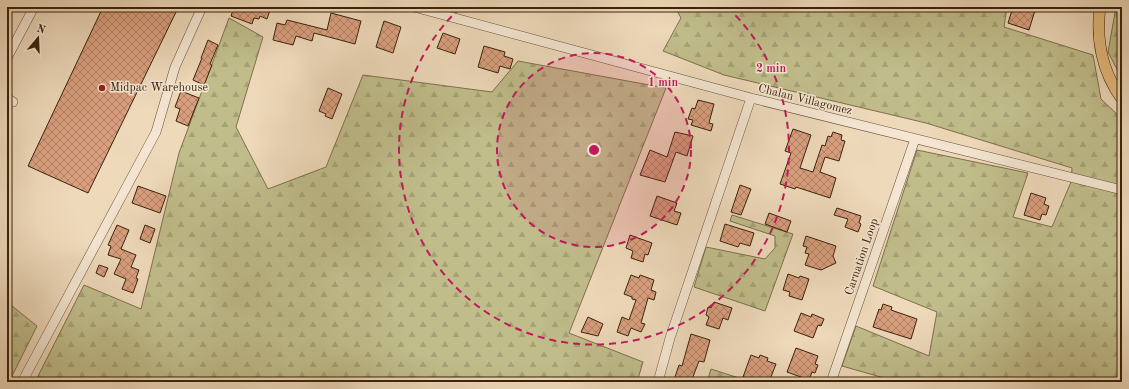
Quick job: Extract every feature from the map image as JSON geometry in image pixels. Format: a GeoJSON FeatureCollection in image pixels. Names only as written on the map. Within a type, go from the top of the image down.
{"type":"FeatureCollection","features":[{"type":"Feature","properties":{"kind":"main road"},"geometry":{"type":"LineString","coordinates":[[1100,7],[1098,37],[1104,64],[1122,99]]}},
{"type":"Feature","properties":{"kind":"street"},"geometry":{"type":"LineString","coordinates":[[7,58],[34,7]]}},
{"type":"Feature","properties":{"kind":"street"},"geometry":{"type":"LineString","coordinates":[[22,382],[156,132],[175,68],[202,7]]}},
{"type":"Feature","properties":{"kind":"street","name":"Chalan Villagomez"},"geometry":{"type":"LineString","coordinates":[[414,7],[751,98],[1122,190]]}},
{"type":"Feature","properties":{"kind":"street"},"geometry":{"type":"LineString","coordinates":[[658,382],[670,338],[751,98]]}},
{"type":"Feature","properties":{"kind":"street","name":"Carnation Loop"},"geometry":{"type":"LineString","coordinates":[[831,382],[915,139]]}},
{"type":"Feature","properties":{"kind":"green space"},"geometry":{"type":"Polygon","coordinates":[[[675,7],[1007,7],[1004,27],[1093,55],[1101,99],[1122,119],[1122,382],[898,382],[842,366],[856,326],[929,356],[937,312],[873,286],[917,150],[1028,173],[1013,217],[1052,227],[1071,182],[1072,168],[926,123],[724,75],[663,51],[681,18],[675,7]]]}},
{"type":"Feature","properties":{"kind":"green space"},"geometry":{"type":"Polygon","coordinates":[[[1116,7],[1122,7],[1122,79],[1108,52],[1116,7]]]}},
{"type":"Feature","properties":{"kind":"green space"},"geometry":{"type":"Polygon","coordinates":[[[229,18],[263,37],[236,127],[268,189],[326,167],[363,75],[492,92],[518,61],[666,88],[569,333],[643,362],[637,382],[35,382],[84,285],[141,309],[179,153],[229,18]]]}},
{"type":"Feature","properties":{"kind":"green space"},"geometry":{"type":"Polygon","coordinates":[[[732,215],[793,234],[765,311],[694,287],[706,247],[765,259],[775,248],[775,236],[730,221],[732,215]]]}},
{"type":"Feature","properties":{"kind":"green space"},"geometry":{"type":"Polygon","coordinates":[[[7,302],[37,326],[9,382],[7,382],[7,302]]]}},
{"type":"Feature","properties":{"kind":"green space"},"geometry":{"type":"Polygon","coordinates":[[[711,369],[742,379],[741,382],[707,382],[711,369]]]}},
{"type":"Feature","properties":{"kind":"building","name":"Midpac Warehouse"},"geometry":{"type":"Polygon","coordinates":[[[103,7],[170,7],[177,10],[88,193],[28,166],[103,7]]]}},
{"type":"Feature","properties":{"kind":"building"},"geometry":{"type":"Polygon","coordinates":[[[234,7],[271,7],[267,19],[260,16],[259,19],[254,18],[252,24],[231,16],[234,7]]]}},
{"type":"Feature","properties":{"kind":"building"},"geometry":{"type":"Polygon","coordinates":[[[1013,7],[1036,7],[1029,30],[1008,23],[1013,7]]]}},
{"type":"Feature","properties":{"kind":"building"},"geometry":{"type":"Polygon","coordinates":[[[331,13],[361,21],[355,44],[314,33],[312,41],[296,36],[293,45],[273,40],[277,23],[285,25],[287,20],[327,30],[331,13]]]}},
{"type":"Feature","properties":{"kind":"building"},"geometry":{"type":"Polygon","coordinates":[[[384,21],[401,27],[393,53],[376,47],[384,21]]]}},
{"type":"Feature","properties":{"kind":"building"},"geometry":{"type":"Polygon","coordinates":[[[443,33],[460,39],[455,54],[437,48],[443,33]]]}},
{"type":"Feature","properties":{"kind":"building"},"geometry":{"type":"Polygon","coordinates":[[[208,40],[218,45],[210,64],[212,65],[204,85],[193,80],[208,40]]]}},
{"type":"Feature","properties":{"kind":"building"},"geometry":{"type":"Polygon","coordinates":[[[484,46],[505,52],[504,56],[513,59],[510,69],[500,66],[498,73],[478,67],[484,46]]]}},
{"type":"Feature","properties":{"kind":"building"},"geometry":{"type":"Polygon","coordinates":[[[328,88],[342,94],[332,119],[319,111],[328,88]]]}},
{"type":"Feature","properties":{"kind":"building"},"geometry":{"type":"Polygon","coordinates":[[[181,91],[199,98],[188,126],[176,121],[180,109],[175,107],[181,91]]]}},
{"type":"Feature","properties":{"kind":"building"},"geometry":{"type":"Polygon","coordinates":[[[698,100],[714,104],[709,123],[713,124],[711,131],[691,125],[693,120],[688,119],[692,108],[695,109],[698,100]]]}},
{"type":"Feature","properties":{"kind":"building"},"geometry":{"type":"Polygon","coordinates":[[[793,129],[811,135],[800,168],[813,172],[822,145],[825,146],[828,136],[831,137],[833,132],[842,135],[841,140],[845,141],[839,161],[825,157],[820,172],[836,178],[830,198],[796,187],[795,189],[780,184],[791,153],[785,151],[793,129]]]}},
{"type":"Feature","properties":{"kind":"building"},"geometry":{"type":"Polygon","coordinates":[[[675,132],[693,136],[687,156],[676,152],[665,182],[640,175],[650,150],[667,157],[675,132]]]}},
{"type":"Feature","properties":{"kind":"building"},"geometry":{"type":"Polygon","coordinates":[[[740,185],[751,189],[741,215],[731,212],[740,185]]]}},
{"type":"Feature","properties":{"kind":"building"},"geometry":{"type":"Polygon","coordinates":[[[138,186],[166,196],[160,213],[132,203],[138,186]]]}},
{"type":"Feature","properties":{"kind":"building"},"geometry":{"type":"Polygon","coordinates":[[[1031,193],[1046,198],[1044,204],[1049,206],[1046,215],[1042,214],[1040,220],[1024,215],[1031,193]]]}},
{"type":"Feature","properties":{"kind":"building"},"geometry":{"type":"Polygon","coordinates":[[[657,196],[677,203],[674,211],[681,213],[677,225],[650,216],[657,196]]]}},
{"type":"Feature","properties":{"kind":"building"},"geometry":{"type":"Polygon","coordinates":[[[837,208],[861,216],[859,223],[861,224],[858,232],[845,227],[848,219],[834,215],[837,208]]]}},
{"type":"Feature","properties":{"kind":"building"},"geometry":{"type":"Polygon","coordinates":[[[769,213],[791,221],[787,232],[765,224],[769,213]]]}},
{"type":"Feature","properties":{"kind":"building"},"geometry":{"type":"Polygon","coordinates":[[[725,224],[754,233],[750,246],[740,243],[738,247],[720,241],[725,224]]]}},
{"type":"Feature","properties":{"kind":"building"},"geometry":{"type":"Polygon","coordinates":[[[117,225],[129,230],[121,249],[136,255],[131,267],[139,270],[136,278],[138,279],[133,293],[122,289],[126,279],[114,274],[121,259],[108,255],[111,246],[108,245],[117,225]]]}},
{"type":"Feature","properties":{"kind":"building"},"geometry":{"type":"Polygon","coordinates":[[[145,225],[155,229],[150,243],[140,239],[145,225]]]}},
{"type":"Feature","properties":{"kind":"building"},"geometry":{"type":"Polygon","coordinates":[[[630,235],[652,243],[648,255],[645,254],[643,262],[631,258],[633,251],[626,248],[630,235]]]}},
{"type":"Feature","properties":{"kind":"building"},"geometry":{"type":"Polygon","coordinates":[[[806,236],[836,246],[833,256],[836,263],[821,270],[805,265],[809,254],[805,253],[807,247],[803,246],[806,236]]]}},
{"type":"Feature","properties":{"kind":"building"},"geometry":{"type":"Polygon","coordinates":[[[99,265],[108,268],[104,277],[96,273],[99,265]]]}},
{"type":"Feature","properties":{"kind":"building"},"geometry":{"type":"Polygon","coordinates":[[[788,274],[799,278],[800,276],[809,279],[802,300],[789,296],[790,292],[783,290],[788,274]]]}},
{"type":"Feature","properties":{"kind":"building"},"geometry":{"type":"Polygon","coordinates":[[[631,275],[639,278],[640,275],[654,280],[651,290],[656,292],[654,300],[648,298],[641,323],[645,324],[641,332],[631,328],[628,336],[617,332],[622,317],[629,320],[636,300],[624,294],[631,275]]]}},
{"type":"Feature","properties":{"kind":"building"},"geometry":{"type":"Polygon","coordinates":[[[714,302],[732,308],[728,320],[723,318],[719,329],[706,325],[709,317],[706,315],[708,307],[711,308],[714,302]]]}},
{"type":"Feature","properties":{"kind":"building"},"geometry":{"type":"Polygon","coordinates":[[[883,304],[892,307],[891,310],[917,319],[911,339],[873,327],[879,309],[881,310],[883,304]]]}},
{"type":"Feature","properties":{"kind":"building"},"geometry":{"type":"Polygon","coordinates":[[[801,313],[811,317],[812,314],[824,319],[821,326],[818,325],[813,338],[794,331],[801,313]]]}},
{"type":"Feature","properties":{"kind":"building"},"geometry":{"type":"Polygon","coordinates":[[[588,317],[603,324],[598,336],[581,332],[588,317]]]}},
{"type":"Feature","properties":{"kind":"building"},"geometry":{"type":"Polygon","coordinates":[[[691,334],[710,340],[704,362],[699,361],[691,382],[679,382],[674,380],[679,365],[682,366],[691,334]]]}},
{"type":"Feature","properties":{"kind":"building"},"geometry":{"type":"Polygon","coordinates":[[[796,348],[818,356],[815,364],[818,365],[815,373],[812,372],[809,380],[787,372],[796,348]]]}},
{"type":"Feature","properties":{"kind":"building"},"geometry":{"type":"Polygon","coordinates":[[[751,355],[759,358],[760,355],[768,358],[767,361],[776,364],[769,382],[758,382],[743,377],[751,355]]]}},
{"type":"Feature","properties":{"kind":"place","name":"Midpac Warehouse"},"geometry":{"type":"Point","coordinates":[102,88]}}]}
